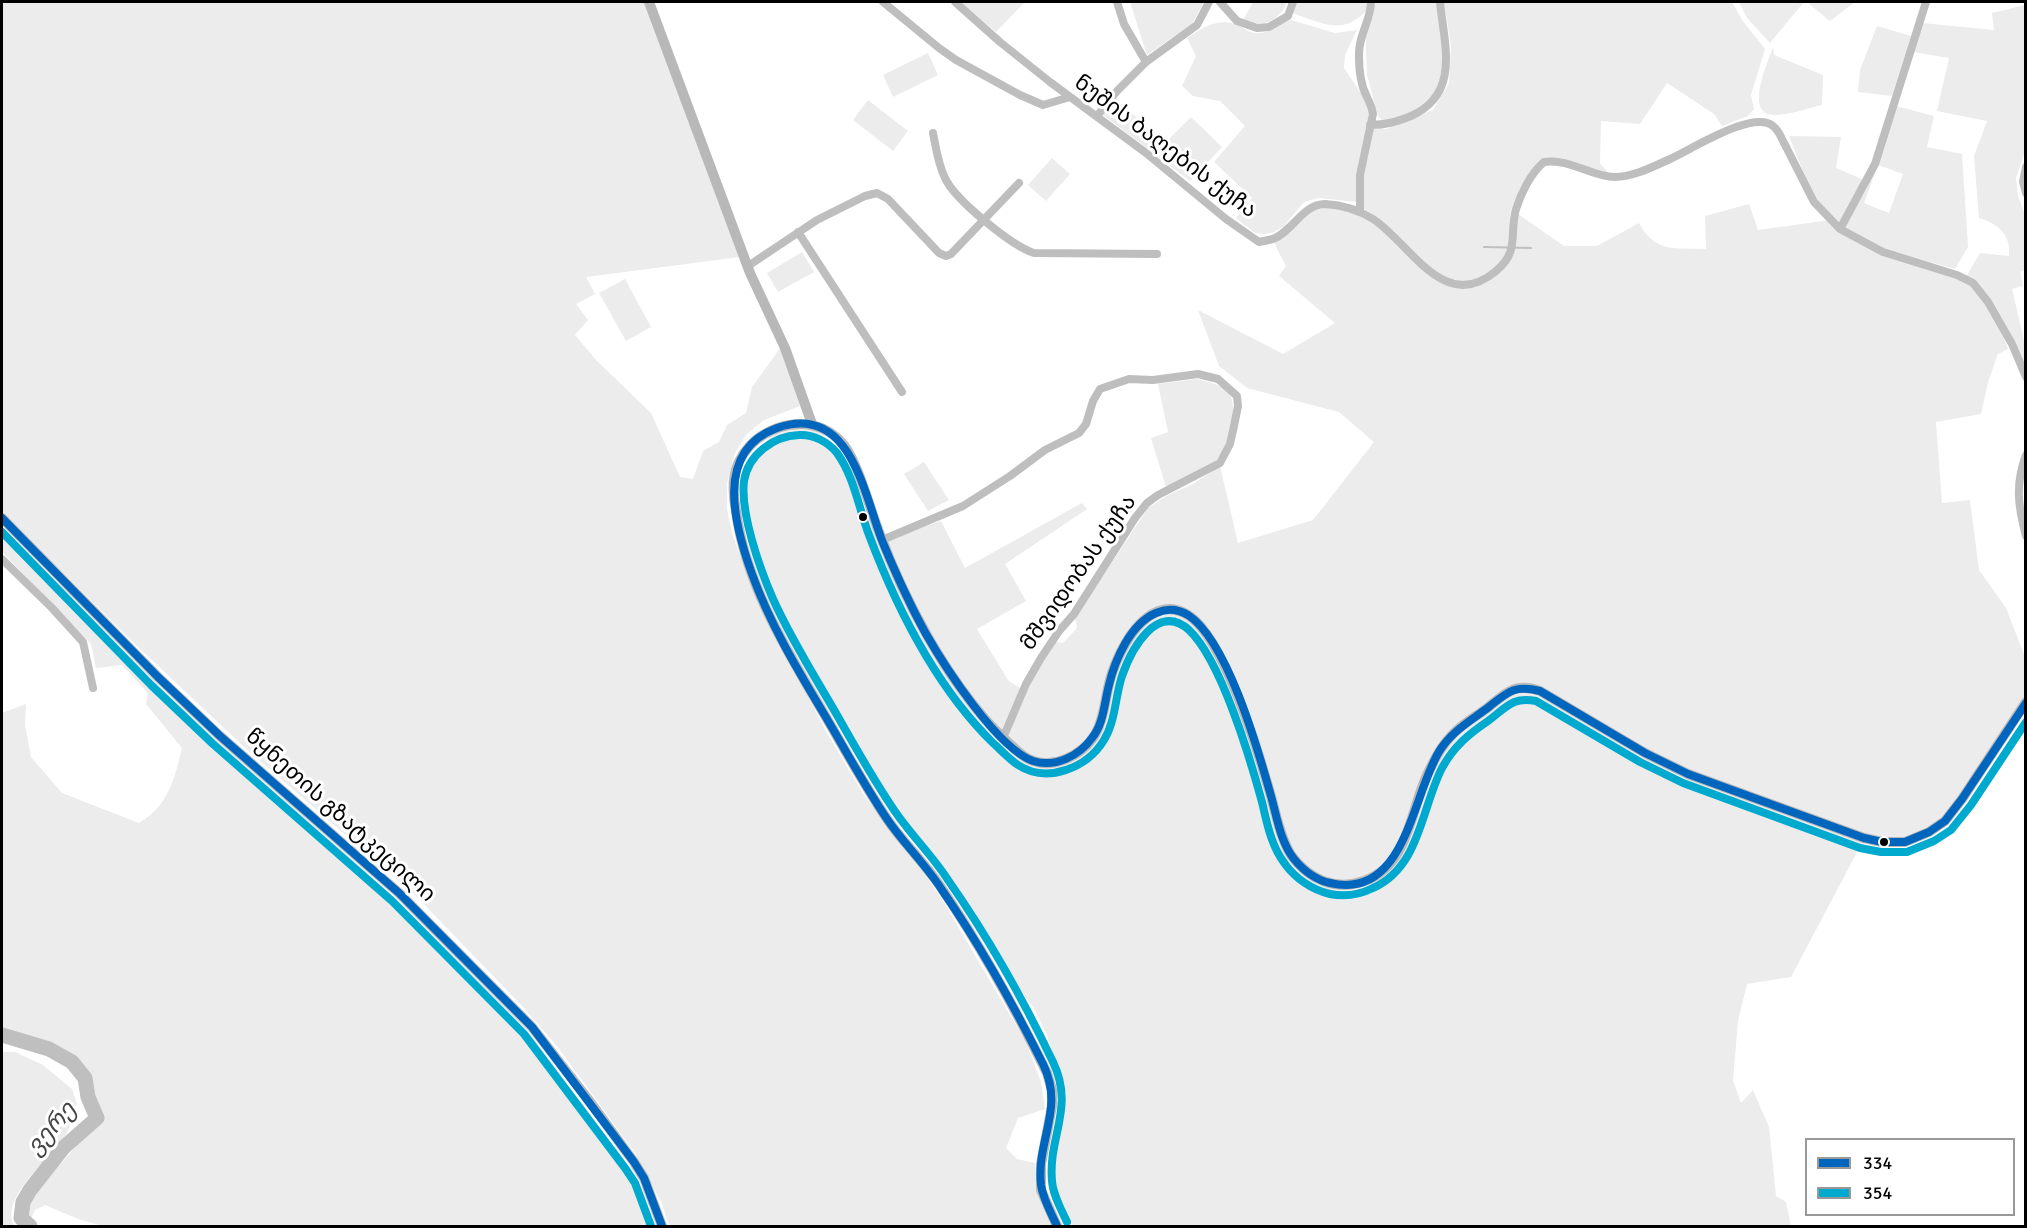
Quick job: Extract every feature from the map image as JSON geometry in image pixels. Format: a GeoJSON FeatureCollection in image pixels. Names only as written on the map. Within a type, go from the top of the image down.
{"type":"FeatureCollection","features":[{"type":"Feature","properties":{"kind":"main road"},"geometry":{"type":"LineString","coordinates":[[649,2],[748,266],[785,348],[812,424]]}},
{"type":"Feature","properties":{"kind":"main road"},"geometry":{"type":"LineString","coordinates":[[1057,1227],[1041,1190],[1041,1164],[1052,1106],[1052,1090],[1047,1073],[968,929],[934,878],[895,830],[850,759],[783,642],[760,597],[747,562],[738,530],[734,478],[741,455],[768,431],[785,424],[812,424],[841,440],[850,455],[882,540],[906,594],[952,678],[1003,738],[1024,756],[1038,763],[1059,762],[1081,750],[1094,737],[1102,717],[1111,675],[1124,646],[1152,612],[1165,608],[1180,610],[1194,619],[1206,632],[1217,650],[1249,723],[1280,828],[1291,854],[1304,869],[1318,879],[1336,885],[1353,884],[1374,877],[1396,857],[1406,836],[1428,771],[1452,735],[1510,690],[1524,685],[1540,691],[1645,753],[1688,774],[1864,838],[1882,842],[1905,842],[1929,832],[1945,821],[1962,799],[2025,702]]}},
{"type":"Feature","properties":{"kind":"main road","name":"წყნეთის გზატკეცილი"},"geometry":{"type":"LineString","coordinates":[[2,518],[158,677],[399,893],[524,1019],[588,1099],[634,1162],[647,1185],[662,1227]]}},
{"type":"Feature","properties":{"kind":"street"},"geometry":{"type":"LineString","coordinates":[[883,2],[916,31],[956,60],[1020,95],[1043,105],[1070,97]]}},
{"type":"Feature","properties":{"kind":"street","name":"ნუშის ბაღების ქუჩა"},"geometry":{"type":"LineString","coordinates":[[955,2],[1000,42],[1226,219],[1259,242],[1274,239],[1306,211],[1323,204],[1360,212],[1374,220],[1426,270],[1446,281],[1465,286],[1483,281],[1507,261],[1513,248],[1516,209],[1529,181],[1544,162],[1570,164],[1615,177],[1670,159],[1744,123],[1773,124],[1814,202],[1840,229],[1883,252],[1957,274],[1973,283],[1988,302],[2012,344],[2025,377]]}},
{"type":"Feature","properties":{"kind":"street"},"geometry":{"type":"LineString","coordinates":[[1117,2],[1124,24],[1146,62]]}},
{"type":"Feature","properties":{"kind":"street"},"geometry":{"type":"LineString","coordinates":[[1097,116],[1116,92],[1146,62],[1197,25],[1209,2]]}},
{"type":"Feature","properties":{"kind":"street"},"geometry":{"type":"LineString","coordinates":[[1220,2],[1237,21],[1257,28],[1269,27],[1288,15],[1293,2]]}},
{"type":"Feature","properties":{"kind":"street"},"geometry":{"type":"LineString","coordinates":[[1360,212],[1360,175],[1373,114],[1372,104],[1366,96],[1363,84],[1359,56],[1364,28],[1371,12],[1371,2]]}},
{"type":"Feature","properties":{"kind":"street"},"geometry":{"type":"LineString","coordinates":[[1370,125],[1387,125],[1430,105],[1445,80],[1447,45],[1440,2]]}},
{"type":"Feature","properties":{"kind":"street"},"geometry":{"type":"LineString","coordinates":[[1840,229],[1875,164],[1926,2]]}},
{"type":"Feature","properties":{"kind":"street"},"geometry":{"type":"LineString","coordinates":[[933,133],[945,179],[956,194],[1014,244],[1034,253],[1157,254]]}},
{"type":"Feature","properties":{"kind":"street"},"geometry":{"type":"LineString","coordinates":[[2025,167],[2023,182],[2025,193]]}},
{"type":"Feature","properties":{"kind":"street"},"geometry":{"type":"LineString","coordinates":[[748,266],[798,232],[865,196],[877,193],[888,199],[935,249],[946,256],[959,247],[1019,183]]}},
{"type":"Feature","properties":{"kind":"street"},"geometry":{"type":"LineString","coordinates":[[798,232],[902,392]]}},
{"type":"Feature","properties":{"kind":"street","name":"მშვიდობას ქუჩა"},"geometry":{"type":"LineString","coordinates":[[882,540],[963,506],[1045,450],[1079,433],[1086,424],[1093,401],[1100,389],[1129,379],[1153,380],[1198,374],[1218,379],[1237,396],[1238,406],[1230,444],[1220,463],[1158,495],[1147,503],[1135,518],[1077,609],[1041,658],[1026,684],[1003,738]]}},
{"type":"Feature","properties":{"kind":"street"},"geometry":{"type":"LineString","coordinates":[[2025,455],[2020,469],[2017,496],[2025,536]]}},
{"type":"Feature","properties":{"kind":"street"},"geometry":{"type":"LineString","coordinates":[[2,559],[83,642],[93,688]]}},
{"type":"Feature","properties":{"kind":"shaded area"},"geometry":{"type":"Polygon","coordinates":[[[2,2],[647,2],[740,257],[586,277],[595,294],[576,304],[588,320],[575,335],[596,360],[651,413],[680,477],[693,479],[703,451],[719,442],[727,425],[746,413],[752,387],[781,347],[800,406],[764,420],[746,435],[735,453],[727,483],[727,509],[732,533],[754,593],[827,733],[864,795],[922,869],[946,906],[1026,1042],[1041,1082],[1045,1109],[1018,1118],[1006,1148],[1017,1159],[1035,1163],[1040,1196],[1053,1226],[669,1226],[662,1204],[635,1153],[557,1046],[522,1006],[416,896],[243,746],[139,648],[2,513],[2,2]]]}},
{"type":"Feature","properties":{"kind":"shaded area"},"geometry":{"type":"Polygon","coordinates":[[[960,2],[1025,2],[996,32],[960,2]]]}},
{"type":"Feature","properties":{"kind":"shaded area"},"geometry":{"type":"Polygon","coordinates":[[[1130,2],[1204,2],[1192,24],[1147,55],[1130,2]]]}},
{"type":"Feature","properties":{"kind":"shaded area"},"geometry":{"type":"Polygon","coordinates":[[[1253,2],[1287,2],[1280,14],[1270,22],[1257,24],[1243,20],[1253,2]]]}},
{"type":"Feature","properties":{"kind":"shaded area"},"geometry":{"type":"Polygon","coordinates":[[[1296,2],[1369,2],[1368,9],[1351,23],[1333,25],[1295,14],[1292,11],[1296,2]]]}},
{"type":"Feature","properties":{"kind":"shaded area"},"geometry":{"type":"Polygon","coordinates":[[[1375,2],[1438,2],[1442,32],[1443,63],[1441,77],[1435,90],[1426,102],[1413,111],[1386,120],[1378,116],[1367,75],[1365,25],[1373,16],[1375,2]]]}},
{"type":"Feature","properties":{"kind":"shaded area"},"geometry":{"type":"Polygon","coordinates":[[[1444,2],[1732,2],[1742,20],[1765,49],[1751,95],[1754,109],[1748,116],[1722,126],[1714,114],[1667,83],[1640,124],[1601,121],[1600,164],[1608,172],[1552,158],[1528,180],[1516,198],[1511,212],[1509,248],[1497,268],[1478,279],[1455,280],[1444,277],[1425,264],[1392,230],[1362,207],[1362,176],[1369,154],[1372,128],[1387,129],[1433,110],[1449,83],[1451,46],[1444,2]]]}},
{"type":"Feature","properties":{"kind":"shaded area"},"geometry":{"type":"Polygon","coordinates":[[[1739,2],[1804,2],[1770,43],[1747,18],[1739,2]]]}},
{"type":"Feature","properties":{"kind":"shaded area"},"geometry":{"type":"Polygon","coordinates":[[[1812,2],[1855,2],[1830,21],[1809,4],[1812,2]]]}},
{"type":"Feature","properties":{"kind":"shaded area"},"geometry":{"type":"Polygon","coordinates":[[[2025,5],[2025,151],[2016,178],[2018,196],[2025,215],[2026,270],[2020,271],[2023,286],[2012,289],[2025,345],[2025,365],[1989,297],[1966,277],[1980,253],[2009,256],[2006,236],[1998,227],[1979,218],[1974,156],[1987,121],[1937,111],[1949,58],[1913,52],[1922,23],[1994,30],[1992,13],[2025,5]]]}},
{"type":"Feature","properties":{"kind":"shaded area"},"geometry":{"type":"Polygon","coordinates":[[[1291,20],[1335,33],[1357,30],[1345,55],[1344,68],[1370,110],[1364,154],[1356,173],[1356,202],[1319,198],[1304,202],[1284,226],[1274,232],[1255,233],[1236,218],[1252,198],[1214,162],[1245,126],[1220,101],[1193,96],[1182,86],[1196,56],[1187,38],[1215,23],[1238,25],[1250,32],[1261,33],[1291,20]]]}},
{"type":"Feature","properties":{"kind":"shaded area"},"geometry":{"type":"Polygon","coordinates":[[[1877,26],[1911,36],[1892,96],[1858,92],[1860,70],[1877,26]]]}},
{"type":"Feature","properties":{"kind":"shaded area"},"geometry":{"type":"Polygon","coordinates":[[[1773,47],[1774,55],[1823,75],[1822,105],[1781,115],[1766,113],[1760,107],[1760,87],[1773,47]]]}},
{"type":"Feature","properties":{"kind":"shaded area"},"geometry":{"type":"Polygon","coordinates":[[[928,53],[938,75],[893,97],[883,75],[928,53]]]}},
{"type":"Feature","properties":{"kind":"shaded area"},"geometry":{"type":"Polygon","coordinates":[[[1116,98],[1164,144],[1191,117],[1222,147],[1190,181],[1102,114],[1116,98]]]}},
{"type":"Feature","properties":{"kind":"shaded area"},"geometry":{"type":"Polygon","coordinates":[[[868,100],[908,131],[893,151],[853,120],[868,100]]]}},
{"type":"Feature","properties":{"kind":"shaded area"},"geometry":{"type":"Polygon","coordinates":[[[1896,106],[1934,116],[1927,147],[1962,154],[1968,247],[1955,269],[1889,251],[1844,227],[1867,188],[1896,106]],[[1878,165],[1864,203],[1889,213],[1903,174],[1878,165]]]}},
{"type":"Feature","properties":{"kind":"shaded area"},"geometry":{"type":"Polygon","coordinates":[[[1789,136],[1841,137],[1836,168],[1864,180],[1840,223],[1823,209],[1803,171],[1789,136]]]}},
{"type":"Feature","properties":{"kind":"shaded area"},"geometry":{"type":"Polygon","coordinates":[[[1052,158],[1070,174],[1046,201],[1028,185],[1052,158]]]}},
{"type":"Feature","properties":{"kind":"shaded area"},"geometry":{"type":"Polygon","coordinates":[[[1323,204],[1374,220],[1426,270],[1465,286],[1507,261],[1518,214],[1564,246],[1597,246],[1639,223],[1645,233],[1659,244],[1675,248],[1706,249],[1705,216],[1749,204],[1758,230],[1830,220],[1851,236],[1973,283],[1998,322],[2008,349],[1998,354],[1988,382],[1981,414],[1936,422],[1942,503],[1970,500],[1979,570],[2006,608],[2025,657],[2025,702],[1945,821],[1905,842],[1864,839],[1791,977],[1747,984],[1738,1021],[1733,1080],[1741,1103],[1753,1090],[1769,1127],[1776,1196],[1786,1202],[1791,1226],[1073,1226],[1054,1188],[1063,1086],[1047,1035],[1033,1007],[977,932],[953,890],[900,821],[814,689],[773,615],[754,567],[742,515],[743,479],[753,454],[773,434],[796,426],[815,428],[840,449],[882,548],[952,678],[882,540],[941,521],[965,568],[1082,503],[1087,509],[1005,564],[1026,601],[977,629],[1008,680],[1026,692],[1043,660],[1056,642],[1063,643],[1077,628],[1075,618],[1148,508],[1168,495],[1193,484],[1220,466],[1238,543],[1313,520],[1374,442],[1339,412],[1247,388],[1219,366],[1198,310],[1283,354],[1335,323],[1279,276],[1286,266],[1274,239],[1323,204]]]}},
{"type":"Feature","properties":{"kind":"shaded area"},"geometry":{"type":"Polygon","coordinates":[[[802,252],[814,272],[778,292],[767,273],[802,252]]]}},
{"type":"Feature","properties":{"kind":"shaded area"},"geometry":{"type":"Polygon","coordinates":[[[625,279],[651,327],[626,341],[599,293],[625,279]]]}},
{"type":"Feature","properties":{"kind":"shaded area"},"geometry":{"type":"Polygon","coordinates":[[[1196,379],[1220,386],[1231,397],[1233,414],[1230,434],[1223,451],[1214,462],[1166,487],[1151,438],[1168,432],[1158,384],[1196,379]]]}},
{"type":"Feature","properties":{"kind":"shaded area"},"geometry":{"type":"Polygon","coordinates":[[[924,462],[949,500],[928,511],[904,474],[924,462]]]}},
{"type":"Feature","properties":{"kind":"shaded area"},"geometry":{"type":"Polygon","coordinates":[[[2,527],[230,748],[453,952],[513,1014],[608,1139],[639,1190],[654,1226],[103,1226],[78,1219],[45,1205],[35,1210],[30,1221],[25,1204],[86,1135],[93,1108],[87,1075],[70,1057],[47,1041],[2,1031],[2,713],[26,704],[25,725],[31,757],[62,793],[139,823],[164,800],[173,781],[182,748],[146,704],[148,693],[122,665],[96,668],[91,644],[2,552],[2,527]]]}},
{"type":"Feature","properties":{"kind":"shaded area"},"geometry":{"type":"Polygon","coordinates":[[[2,1052],[15,1052],[43,1065],[72,1089],[77,1104],[65,1135],[19,1192],[11,1215],[14,1226],[2,1226],[2,1052]]]}},
{"type":"Feature","properties":{"kind":"waterway"},"geometry":{"type":"LineString","coordinates":[[1484,247],[1531,248]]}},
{"type":"Feature","properties":{"kind":"waterway","name":"ვერე"},"geometry":{"type":"LineString","coordinates":[[2,1035],[49,1049],[72,1062],[85,1078],[88,1097],[97,1118],[63,1148],[30,1190],[23,1202],[21,1218],[30,1226]]}},
{"type":"Feature","properties":{"kind":"transit line","name":"334"},"geometry":{"type":"LineString","coordinates":[[1057,1226],[1045,1201],[1041,1185],[1042,1153],[1051,1110],[1049,1080],[1043,1064],[970,932],[936,881],[887,819],[862,780],[785,646],[752,574],[736,513],[734,492],[736,472],[744,454],[757,439],[777,428],[802,424],[822,428],[838,440],[851,458],[861,479],[883,543],[926,634],[959,686],[989,724],[1004,741],[1033,761],[1050,763],[1066,759],[1092,738],[1101,720],[1115,665],[1125,644],[1139,625],[1147,618],[1164,610],[1176,610],[1188,615],[1203,628],[1216,648],[1240,698],[1285,845],[1306,871],[1330,883],[1355,884],[1375,876],[1391,860],[1403,840],[1430,769],[1445,743],[1502,696],[1518,689],[1540,691],[1645,753],[1688,774],[1864,838],[1882,842],[1905,842],[1929,832],[1945,821],[2026,703]]}},
{"type":"Feature","properties":{"kind":"transit line","name":"354"},"geometry":{"type":"LineString","coordinates":[[1067,1222],[1052,1181],[1052,1165],[1062,1094],[1053,1062],[1030,1015],[991,946],[942,871],[907,828],[864,763],[788,629],[762,572],[745,509],[744,481],[746,472],[756,455],[771,443],[789,436],[804,435],[820,440],[837,453],[852,482],[865,525],[892,591],[920,646],[972,721],[1011,760],[1029,771],[1053,773],[1066,770],[1097,750],[1108,732],[1126,665],[1139,642],[1147,632],[1166,621],[1177,623],[1189,630],[1201,644],[1212,663],[1233,711],[1276,850],[1299,879],[1317,890],[1330,894],[1357,894],[1373,888],[1389,878],[1401,866],[1417,836],[1442,768],[1452,753],[1474,731],[1510,704],[1521,700],[1536,701],[1640,762],[1683,783],[1860,848],[1881,852],[1907,852],[1934,841],[1951,830],[1971,805],[2026,722]]}},
{"type":"Feature","properties":{"kind":"transit line","name":"334"},"geometry":{"type":"LineString","coordinates":[[2,518],[158,677],[220,736],[399,893],[532,1027],[634,1162],[644,1178],[662,1226]]}},
{"type":"Feature","properties":{"kind":"transit line","name":"354"},"geometry":{"type":"LineString","coordinates":[[2,532],[151,685],[213,744],[392,901],[524,1034],[635,1183],[651,1226]]}}]}
